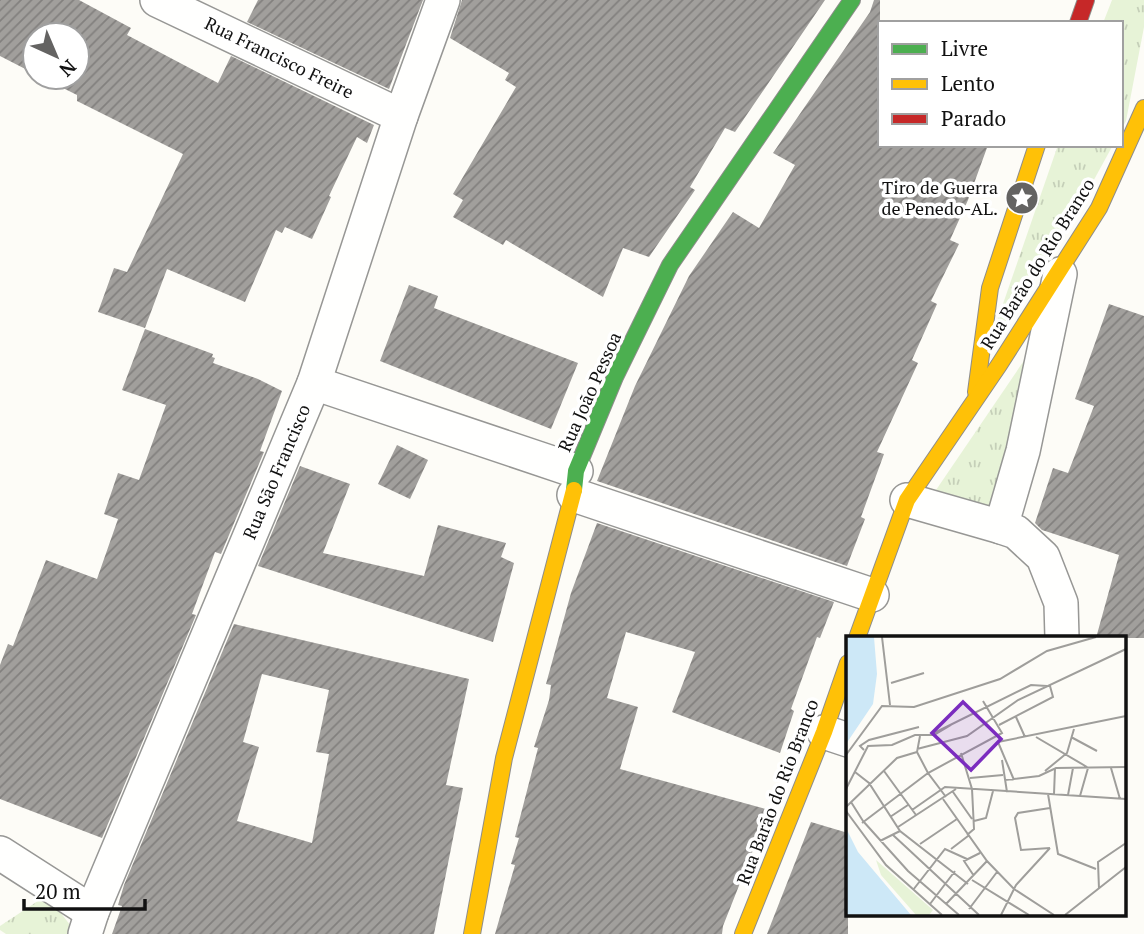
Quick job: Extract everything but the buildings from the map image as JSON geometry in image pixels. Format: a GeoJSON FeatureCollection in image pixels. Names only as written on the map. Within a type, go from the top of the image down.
{"type":"FeatureCollection","features":[{"type":"Feature","properties":{"kind":"main road","name":"Rua João Pessoa"},"geometry":{"type":"LineString","coordinates":[[472,934],[504,758],[575,483],[615,377],[670,265],[852,0]]}},
{"type":"Feature","properties":{"kind":"main road"},"geometry":{"type":"LineString","coordinates":[[1079,21],[1086,0]]}},
{"type":"Feature","properties":{"kind":"main road","name":"Rua Barão do Rio Branco"},"geometry":{"type":"LineString","coordinates":[[858,636],[907,500],[999,365],[1099,208],[1144,107]]}},
{"type":"Feature","properties":{"kind":"main road","name":"Rua Barão do Rio Branco"},"geometry":{"type":"LineString","coordinates":[[975,397],[990,288],[1036,147]]}},
{"type":"Feature","properties":{"kind":"main road","name":"Rua Barão do Rio Branco"},"geometry":{"type":"LineString","coordinates":[[743,934],[836,736],[846,675]]}},
{"type":"Feature","properties":{"kind":"street","name":"Rua Francisco Freire"},"geometry":{"type":"LineString","coordinates":[[158,0],[401,116]]}},
{"type":"Feature","properties":{"kind":"street","name":"Rua São Francisco"},"geometry":{"type":"LineString","coordinates":[[89,923],[314,383],[401,116],[443,0]]}},
{"type":"Feature","properties":{"kind":"street"},"geometry":{"type":"LineString","coordinates":[[1001,527],[1023,451],[1062,265]]}},
{"type":"Feature","properties":{"kind":"street"},"geometry":{"type":"LineString","coordinates":[[314,383],[872,594]]}},
{"type":"Feature","properties":{"kind":"street"},"geometry":{"type":"LineString","coordinates":[[907,500],[1016,532],[1043,557],[1061,603],[1062,636]]}},
{"type":"Feature","properties":{"kind":"street"},"geometry":{"type":"LineString","coordinates":[[0,853],[89,923]]}},
{"type":"Feature","properties":{"kind":"green space"},"geometry":{"type":"Polygon","coordinates":[[[1112,0],[1144,0],[1144,27],[1123,126],[1123,21],[1104,21],[1112,0]]]}},
{"type":"Feature","properties":{"kind":"green space"},"geometry":{"type":"Polygon","coordinates":[[[1057,147],[1112,147],[1067,229],[1004,329],[996,324],[1057,147]]]}},
{"type":"Feature","properties":{"kind":"green space"},"geometry":{"type":"Polygon","coordinates":[[[1038,340],[1000,515],[936,490],[1038,340]]]}},
{"type":"Feature","properties":{"kind":"green space"},"geometry":{"type":"Polygon","coordinates":[[[47,895],[77,934],[6,934],[0,930],[0,926],[47,895]]]}},
{"type":"Feature","properties":{"kind":"traffic: fast"},"geometry":{"type":"LineString","coordinates":[[574,490],[576,471],[615,377],[670,265],[852,0]]}},
{"type":"Feature","properties":{"kind":"traffic: slow"},"geometry":{"type":"LineString","coordinates":[[858,636],[907,500],[999,365],[1099,208],[1144,108]]}},
{"type":"Feature","properties":{"kind":"traffic: slow"},"geometry":{"type":"LineString","coordinates":[[976,392],[990,288],[1036,147]]}},
{"type":"Feature","properties":{"kind":"traffic: slow"},"geometry":{"type":"LineString","coordinates":[[472,934],[504,758],[574,490]]}},
{"type":"Feature","properties":{"kind":"traffic: slow"},"geometry":{"type":"LineString","coordinates":[[743,934],[824,732],[846,669]]}},
{"type":"Feature","properties":{"kind":"traffic: jam"},"geometry":{"type":"LineString","coordinates":[[1079,21],[1086,0]]}},
{"type":"Feature","properties":{"kind":"place","name":"Tiro de Guerra de Penedo-AL."},"geometry":{"type":"Point","coordinates":[1022,198]}}]}
